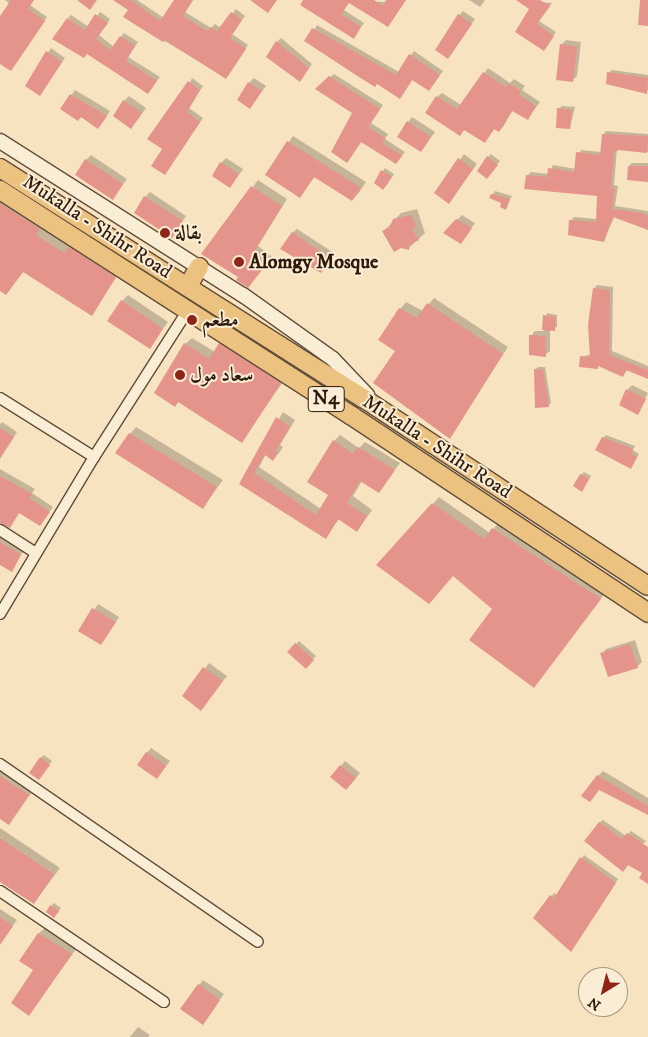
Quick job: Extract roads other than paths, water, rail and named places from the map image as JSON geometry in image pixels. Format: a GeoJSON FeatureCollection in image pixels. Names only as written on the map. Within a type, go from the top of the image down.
{"type":"FeatureCollection","features":[{"type":"Feature","properties":{"kind":"highway","name":"Mukalla - Shihr Road"},"geometry":{"type":"LineString","coordinates":[[0,168],[194,289],[363,398],[648,586]]}},
{"type":"Feature","properties":{"kind":"highway","name":"Mukalla - Shihr Road"},"geometry":{"type":"LineString","coordinates":[[0,190],[352,416],[648,613]]}},
{"type":"Feature","properties":{"kind":"highway"},"geometry":{"type":"LineString","coordinates":[[188,310],[199,267]]}},
{"type":"Feature","properties":{"kind":"highway"},"geometry":{"type":"LineString","coordinates":[[352,416],[363,398]]}},
{"type":"Feature","properties":{"kind":"highway"},"geometry":{"type":"LineString","coordinates":[[611,587],[623,569]]}},
{"type":"Feature","properties":{"kind":"street"},"geometry":{"type":"LineString","coordinates":[[0,141],[199,267],[333,358],[380,409]]}},
{"type":"Feature","properties":{"kind":"street"},"geometry":{"type":"LineString","coordinates":[[0,614],[94,457],[188,310]]}},
{"type":"Feature","properties":{"kind":"street"},"geometry":{"type":"LineString","coordinates":[[0,398],[94,457]]}},
{"type":"Feature","properties":{"kind":"street"},"geometry":{"type":"LineString","coordinates":[[0,530],[36,553]]}},
{"type":"Feature","properties":{"kind":"street"},"geometry":{"type":"LineString","coordinates":[[0,764],[258,942]]}},
{"type":"Feature","properties":{"kind":"street"},"geometry":{"type":"LineString","coordinates":[[0,891],[164,1002]]}},
{"type":"Feature","properties":{"kind":"place","name":"بقالة"},"geometry":{"type":"Point","coordinates":[165,233]}},
{"type":"Feature","properties":{"kind":"place","name":"Alomgy Mosque"},"geometry":{"type":"Point","coordinates":[239,262]}},
{"type":"Feature","properties":{"kind":"place","name":"مطعم"},"geometry":{"type":"Point","coordinates":[192,320]}},
{"type":"Feature","properties":{"kind":"place","name":"سعاد مول"},"geometry":{"type":"Point","coordinates":[180,375]}}]}
